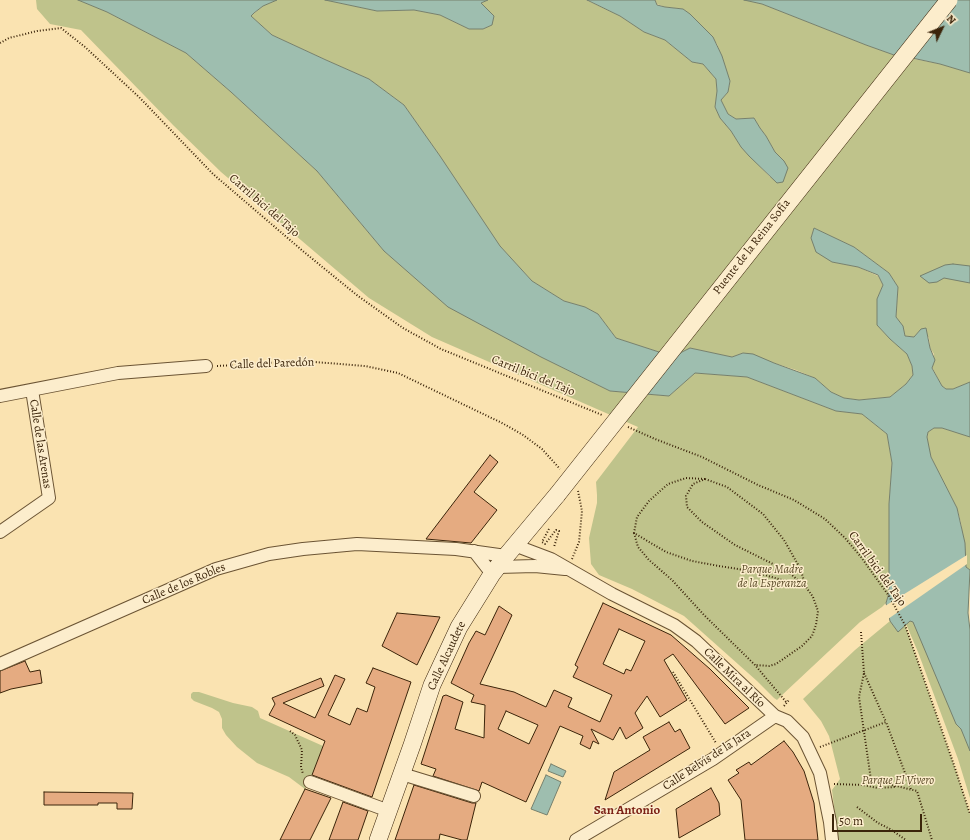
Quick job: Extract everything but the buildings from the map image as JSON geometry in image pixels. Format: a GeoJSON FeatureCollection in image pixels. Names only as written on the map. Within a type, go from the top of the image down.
{"type":"FeatureCollection","features":[{"type":"Feature","properties":{"kind":"main road","name":"Puente de la Reina Sofía"},"geometry":{"type":"LineString","coordinates":[[557,495],[948,0]]}},
{"type":"Feature","properties":{"kind":"main road","name":"Calle Alcaudete"},"geometry":{"type":"LineString","coordinates":[[378,840],[432,685],[459,627],[502,561],[557,495]]}},
{"type":"Feature","properties":{"kind":"street"},"geometry":{"type":"LineString","coordinates":[[0,396],[118,373],[206,366]]}},
{"type":"Feature","properties":{"kind":"street","name":"Calle de las Arenas"},"geometry":{"type":"LineString","coordinates":[[0,532],[49,498],[32,390]]}},
{"type":"Feature","properties":{"kind":"street","name":"Calle de los Robles"},"geometry":{"type":"LineString","coordinates":[[0,664],[216,569],[269,554],[357,544],[474,551],[502,561]]}},
{"type":"Feature","properties":{"kind":"street"},"geometry":{"type":"LineString","coordinates":[[474,551],[502,561],[568,569]]}},
{"type":"Feature","properties":{"kind":"street","name":"Calle Mira al Río"},"geometry":{"type":"LineString","coordinates":[[502,561],[551,559],[612,594],[674,625],[696,641],[774,716],[787,721],[804,737],[820,773],[830,822],[832,840]]}},
{"type":"Feature","properties":{"kind":"street","name":"Calle Belvís de la Jara"},"geometry":{"type":"LineString","coordinates":[[576,840],[722,753],[774,716]]}},
{"type":"Feature","properties":{"kind":"street"},"geometry":{"type":"LineString","coordinates":[[402,774],[474,796]]}},
{"type":"Feature","properties":{"kind":"street"},"geometry":{"type":"LineString","coordinates":[[310,782],[389,811]]}},
{"type":"Feature","properties":{"kind":"path","name":"Carril bici del Tajo"},"geometry":{"type":"LineString","coordinates":[[0,43],[9,38],[37,30],[61,28],[85,47],[139,97],[213,174],[358,296],[403,328],[441,349],[588,408],[608,418]]}},
{"type":"Feature","properties":{"kind":"path","name":"Calle del Paredón"},"geometry":{"type":"LineString","coordinates":[[206,366],[302,361],[365,366],[398,373],[502,423],[523,435],[542,450],[563,473]]}},
{"type":"Feature","properties":{"kind":"path","name":"Carril bici del Tajo"},"geometry":{"type":"LineString","coordinates":[[622,424],[655,439],[702,457],[758,485],[794,500],[825,519],[845,538],[861,556],[889,596],[905,625],[970,814]]}},
{"type":"Feature","properties":{"kind":"path"},"geometry":{"type":"LineString","coordinates":[[787,703],[755,665],[704,616],[672,580],[649,560],[638,547],[634,533],[637,518],[649,501],[668,484],[686,478],[705,479],[727,487],[763,514],[784,540],[800,568],[806,587]]}},
{"type":"Feature","properties":{"kind":"path"},"geometry":{"type":"LineString","coordinates":[[705,479],[693,484],[686,496],[687,507],[702,522],[735,545],[792,574],[806,587],[813,597],[818,611],[816,625],[812,636],[802,646],[776,664],[769,666],[755,665]]}},
{"type":"Feature","properties":{"kind":"path"},"geometry":{"type":"LineString","coordinates":[[568,569],[579,542],[582,511],[576,488]]}},
{"type":"Feature","properties":{"kind":"path"},"geometry":{"type":"LineString","coordinates":[[545,544],[556,530],[559,531],[555,546]]}},
{"type":"Feature","properties":{"kind":"path"},"geometry":{"type":"LineString","coordinates":[[634,533],[650,544],[666,552],[692,561],[751,571],[806,587]]}},
{"type":"Feature","properties":{"kind":"path"},"geometry":{"type":"LineString","coordinates":[[861,632],[864,673],[859,697],[871,780],[917,791],[932,840]]}},
{"type":"Feature","properties":{"kind":"path"},"geometry":{"type":"LineString","coordinates":[[673,672],[722,753]]}},
{"type":"Feature","properties":{"kind":"path"},"geometry":{"type":"LineString","coordinates":[[864,673],[886,722],[911,789]]}},
{"type":"Feature","properties":{"kind":"path"},"geometry":{"type":"LineString","coordinates":[[810,751],[886,722]]}},
{"type":"Feature","properties":{"kind":"path"},"geometry":{"type":"LineString","coordinates":[[290,730],[300,744],[302,750],[301,767],[303,775],[310,782]]}},
{"type":"Feature","properties":{"kind":"path"},"geometry":{"type":"LineString","coordinates":[[822,784],[863,785],[878,788],[898,786]]}},
{"type":"Feature","properties":{"kind":"path"},"geometry":{"type":"LineString","coordinates":[[857,807],[878,823],[906,840]]}},
{"type":"Feature","properties":{"kind":"green space","name":"Parque Madre de la Esperanza"},"geometry":{"type":"Polygon","coordinates":[[[36,0],[78,0],[107,12],[186,53],[317,171],[384,251],[448,306],[541,357],[610,391],[669,396],[695,373],[747,377],[836,411],[862,414],[887,434],[892,463],[889,504],[970,751],[970,798],[958,759],[918,652],[906,624],[889,593],[886,603],[882,607],[860,622],[777,700],[774,698],[684,616],[632,589],[599,575],[591,564],[589,538],[597,503],[596,482],[638,427],[432,337],[369,298],[221,172],[81,30],[50,24],[37,9],[36,0]]]}},
{"type":"Feature","properties":{"kind":"green space"},"geometry":{"type":"Polygon","coordinates":[[[277,0],[325,0],[377,11],[414,10],[440,15],[469,29],[483,29],[492,25],[490,12],[481,3],[488,0],[586,0],[620,16],[644,32],[665,40],[692,62],[703,64],[716,79],[717,91],[715,107],[720,118],[731,131],[741,147],[770,177],[784,161],[775,152],[754,118],[736,119],[728,114],[721,100],[728,92],[730,81],[717,44],[699,23],[683,9],[665,7],[657,4],[655,0],[744,0],[762,4],[894,55],[940,64],[970,73],[970,382],[953,389],[946,389],[942,386],[932,367],[934,354],[930,348],[929,338],[921,329],[914,337],[905,336],[902,326],[896,317],[898,287],[889,273],[854,247],[814,228],[811,238],[832,262],[858,267],[878,276],[883,285],[877,299],[877,325],[907,354],[912,366],[913,375],[906,384],[890,397],[859,400],[844,398],[831,392],[815,378],[796,370],[743,353],[732,357],[690,348],[676,355],[659,352],[616,338],[598,314],[585,307],[564,301],[532,281],[500,246],[404,105],[369,79],[272,35],[251,16],[263,6],[277,0]]]}},
{"type":"Feature","properties":{"kind":"green space"},"geometry":{"type":"Polygon","coordinates":[[[934,428],[942,428],[970,437],[970,570],[966,567],[961,523],[957,508],[928,449],[928,432],[934,428]]]}},
{"type":"Feature","properties":{"kind":"green space","name":"Parque El Vivero"},"geometry":{"type":"Polygon","coordinates":[[[890,621],[898,631],[905,625],[970,814],[970,840],[838,840],[832,790],[840,779],[829,736],[821,721],[803,699],[855,650],[890,621]]]}},
{"type":"Feature","properties":{"kind":"green space"},"geometry":{"type":"Polygon","coordinates":[[[193,692],[199,692],[233,703],[252,707],[258,711],[260,718],[323,746],[312,776],[305,789],[289,777],[257,763],[237,747],[222,728],[222,719],[219,712],[194,701],[191,698],[191,694],[193,692]]]}},
{"type":"Feature","properties":{"kind":"shaded area"},"geometry":{"type":"Polygon","coordinates":[[[78,0],[277,0],[263,6],[251,16],[272,35],[369,79],[404,105],[500,246],[532,281],[564,301],[585,307],[598,314],[616,338],[659,352],[676,355],[690,348],[732,357],[743,353],[753,354],[815,378],[831,392],[844,398],[859,400],[890,397],[906,384],[913,375],[912,366],[907,354],[877,325],[877,299],[883,285],[878,275],[858,267],[832,262],[816,252],[811,238],[814,228],[854,247],[889,273],[898,287],[896,317],[903,326],[905,336],[914,337],[921,329],[926,328],[930,348],[935,360],[932,368],[942,386],[946,389],[953,389],[970,382],[970,437],[942,428],[934,428],[928,432],[927,437],[931,457],[957,508],[965,543],[966,567],[970,570],[968,613],[970,630],[970,751],[961,729],[956,724],[913,622],[910,621],[898,632],[890,621],[886,603],[889,593],[889,504],[892,463],[887,434],[862,414],[836,411],[747,377],[695,373],[669,396],[610,391],[541,357],[448,307],[384,251],[317,171],[186,53],[107,12],[78,0]]]}},
{"type":"Feature","properties":{"kind":"shaded area"},"geometry":{"type":"Polygon","coordinates":[[[325,0],[488,0],[481,3],[494,16],[492,25],[483,29],[469,29],[440,15],[414,10],[377,11],[325,0]]]}},
{"type":"Feature","properties":{"kind":"shaded area"},"geometry":{"type":"Polygon","coordinates":[[[587,0],[655,0],[657,5],[683,9],[690,14],[713,37],[722,56],[730,81],[728,92],[721,100],[728,114],[736,119],[754,118],[775,152],[784,161],[788,168],[783,182],[777,183],[749,156],[720,118],[715,107],[717,91],[716,79],[703,64],[692,62],[665,40],[644,32],[620,16],[587,0]]]}},
{"type":"Feature","properties":{"kind":"shaded area"},"geometry":{"type":"Polygon","coordinates":[[[744,0],[970,0],[970,73],[940,64],[912,58],[906,54],[894,55],[762,4],[744,0]]]}},
{"type":"Feature","properties":{"kind":"shaded area"},"geometry":{"type":"Polygon","coordinates":[[[953,264],[970,266],[970,283],[944,278],[937,282],[929,283],[920,276],[945,265],[953,264]]]}},
{"type":"Feature","properties":{"kind":"shaded area"},"geometry":{"type":"Polygon","coordinates":[[[551,764],[566,771],[563,777],[548,771],[551,764]]]}},
{"type":"Feature","properties":{"kind":"shaded area"},"geometry":{"type":"Polygon","coordinates":[[[546,775],[561,782],[547,815],[531,809],[546,775]]]}},
{"type":"Feature","properties":{"kind":"pier"},"geometry":{"type":"Polygon","coordinates":[[[967,555],[967,564],[888,619],[885,606],[967,555]]]}},
{"type":"Feature","properties":{"kind":"district","name":"San Antonio"},"geometry":{"type":"Point","coordinates":[627,811]}}]}
